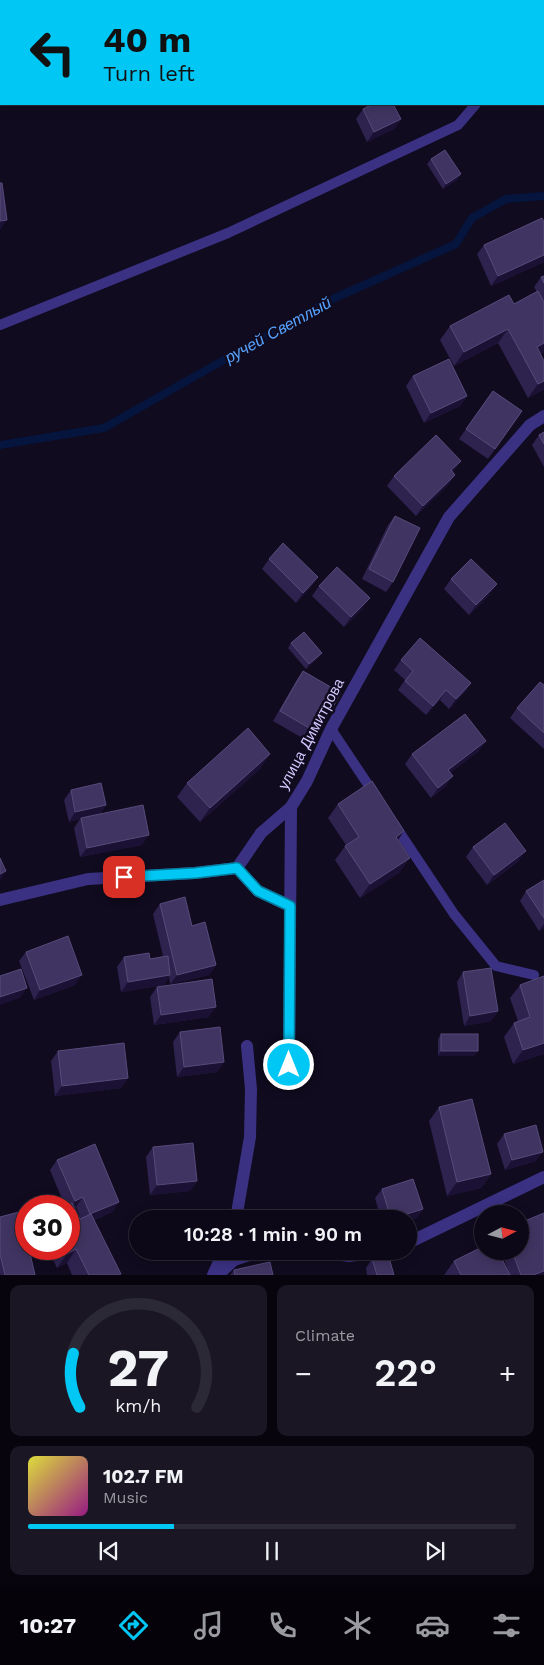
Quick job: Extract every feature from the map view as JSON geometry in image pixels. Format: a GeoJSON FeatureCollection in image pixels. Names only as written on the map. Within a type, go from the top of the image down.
{"type":"FeatureCollection","features":[{"type":"Feature","properties":{"kind":"street","name":"улица Димитрова"},"geometry":{"type":"LineString","coordinates":[[237,868],[261,833],[291,807],[307,781],[331,729],[449,517],[530,424],[544,416]]}},
{"type":"Feature","properties":{"kind":"street"},"geometry":{"type":"LineString","coordinates":[[289,1065],[291,807]]}},
{"type":"Feature","properties":{"kind":"street"},"geometry":{"type":"LineString","coordinates":[[0,900],[88,879],[195,873],[237,868],[258,891],[290,906]]}},
{"type":"Feature","properties":{"kind":"street"},"geometry":{"type":"LineString","coordinates":[[238,1210],[250,1137],[251,1089],[247,1046]]}},
{"type":"Feature","properties":{"kind":"street"},"geometry":{"type":"LineString","coordinates":[[417,1239],[544,1178]]}},
{"type":"Feature","properties":{"kind":"street"},"geometry":{"type":"LineString","coordinates":[[213,1275],[220,1260]]}},
{"type":"Feature","properties":{"kind":"street"},"geometry":{"type":"LineString","coordinates":[[218,1275],[234,1260]]}},
{"type":"Feature","properties":{"kind":"lane"},"geometry":{"type":"LineString","coordinates":[[0,325],[228,233],[458,125],[475,105]]}},
{"type":"Feature","properties":{"kind":"lane"},"geometry":{"type":"LineString","coordinates":[[331,729],[379,802]]}},
{"type":"Feature","properties":{"kind":"lane"},"geometry":{"type":"LineString","coordinates":[[390,818],[454,914],[496,966],[534,975]]}},
{"type":"Feature","properties":{"kind":"building"},"geometry":{"type":"Polygon","coordinates":[[[371,105],[394,105],[401,119],[374,132],[363,109],[371,105]]]}},
{"type":"Feature","properties":{"kind":"building"},"geometry":{"type":"Polygon","coordinates":[[[445,150],[461,174],[446,184],[431,159],[445,150]]]}},
{"type":"Feature","properties":{"kind":"building"},"geometry":{"type":"Polygon","coordinates":[[[0,183],[2,183],[7,220],[0,221],[0,183]]]}},
{"type":"Feature","properties":{"kind":"building"},"geometry":{"type":"Polygon","coordinates":[[[542,218],[544,222],[544,255],[498,276],[484,245],[542,218]]]}},
{"type":"Feature","properties":{"kind":"building"},"geometry":{"type":"Polygon","coordinates":[[[538,291],[544,302],[544,343],[537,347],[544,361],[544,381],[538,384],[508,329],[464,352],[450,326],[509,295],[514,304],[538,291]]]}},
{"type":"Feature","properties":{"kind":"building"},"geometry":{"type":"Polygon","coordinates":[[[449,359],[467,396],[431,413],[413,376],[449,359]]]}},
{"type":"Feature","properties":{"kind":"building"},"geometry":{"type":"Polygon","coordinates":[[[493,391],[522,411],[495,449],[466,429],[493,391]]]}},
{"type":"Feature","properties":{"kind":"building"},"geometry":{"type":"Polygon","coordinates":[[[544,432],[544,444],[539,435],[544,432]]]}},
{"type":"Feature","properties":{"kind":"building"},"geometry":{"type":"Polygon","coordinates":[[[436,435],[461,461],[451,470],[455,475],[423,506],[394,476],[436,435]]]}},
{"type":"Feature","properties":{"kind":"building"},"geometry":{"type":"Polygon","coordinates":[[[395,516],[420,528],[393,582],[369,569],[395,516]]]}},
{"type":"Feature","properties":{"kind":"building"},"geometry":{"type":"Polygon","coordinates":[[[283,543],[318,577],[303,593],[269,559],[283,543]]]}},
{"type":"Feature","properties":{"kind":"building"},"geometry":{"type":"Polygon","coordinates":[[[471,559],[497,584],[476,605],[451,579],[471,559]]]}},
{"type":"Feature","properties":{"kind":"building"},"geometry":{"type":"Polygon","coordinates":[[[337,567],[370,598],[351,617],[319,586],[337,567]]]}},
{"type":"Feature","properties":{"kind":"building"},"geometry":{"type":"Polygon","coordinates":[[[304,632],[322,653],[309,664],[291,643],[304,632]]]}},
{"type":"Feature","properties":{"kind":"building"},"geometry":{"type":"Polygon","coordinates":[[[420,638],[471,683],[456,699],[446,690],[433,706],[405,681],[413,671],[401,660],[420,638]]]}},
{"type":"Feature","properties":{"kind":"building"},"geometry":{"type":"Polygon","coordinates":[[[303,671],[341,693],[318,733],[280,711],[303,671]]]}},
{"type":"Feature","properties":{"kind":"building"},"geometry":{"type":"Polygon","coordinates":[[[540,682],[544,685],[544,733],[517,708],[540,682]]]}},
{"type":"Feature","properties":{"kind":"building"},"geometry":{"type":"Polygon","coordinates":[[[465,714],[486,741],[448,770],[453,776],[438,788],[412,754],[465,714]]]}},
{"type":"Feature","properties":{"kind":"building"},"geometry":{"type":"Polygon","coordinates":[[[248,728],[270,754],[210,808],[187,783],[248,728]]]}},
{"type":"Feature","properties":{"kind":"building"},"geometry":{"type":"Polygon","coordinates":[[[372,781],[404,831],[396,837],[410,858],[370,884],[345,846],[359,837],[338,804],[372,781]]]}},
{"type":"Feature","properties":{"kind":"building"},"geometry":{"type":"Polygon","coordinates":[[[101,783],[106,805],[75,812],[71,790],[101,783]]]}},
{"type":"Feature","properties":{"kind":"building"},"geometry":{"type":"Polygon","coordinates":[[[143,805],[149,835],[87,848],[81,818],[143,805]]]}},
{"type":"Feature","properties":{"kind":"building"},"geometry":{"type":"Polygon","coordinates":[[[505,823],[526,851],[494,875],[473,847],[505,823]]]}},
{"type":"Feature","properties":{"kind":"building"},"geometry":{"type":"Polygon","coordinates":[[[0,858],[6,871],[0,874],[0,858]]]}},
{"type":"Feature","properties":{"kind":"building"},"geometry":{"type":"Polygon","coordinates":[[[544,880],[544,918],[526,891],[544,880]]]}},
{"type":"Feature","properties":{"kind":"building"},"geometry":{"type":"Polygon","coordinates":[[[185,897],[192,926],[205,922],[216,965],[177,975],[160,904],[185,897]]]}},
{"type":"Feature","properties":{"kind":"building"},"geometry":{"type":"Polygon","coordinates":[[[68,936],[82,975],[40,990],[26,952],[68,936]]]}},
{"type":"Feature","properties":{"kind":"building"},"geometry":{"type":"Polygon","coordinates":[[[149,953],[150,959],[168,956],[170,975],[128,982],[124,957],[149,953]]]}},
{"type":"Feature","properties":{"kind":"building"},"geometry":{"type":"Polygon","coordinates":[[[491,968],[498,1011],[470,1016],[463,972],[491,968]]]}},
{"type":"Feature","properties":{"kind":"building"},"geometry":{"type":"Polygon","coordinates":[[[21,969],[27,988],[0,997],[0,976],[21,969]]]}},
{"type":"Feature","properties":{"kind":"building"},"geometry":{"type":"Polygon","coordinates":[[[544,976],[544,1043],[523,1050],[514,1023],[530,1017],[520,985],[544,976]]]}},
{"type":"Feature","properties":{"kind":"building"},"geometry":{"type":"Polygon","coordinates":[[[212,979],[216,1007],[161,1015],[157,987],[212,979]]]}},
{"type":"Feature","properties":{"kind":"building"},"geometry":{"type":"Polygon","coordinates":[[[220,1027],[224,1062],[184,1067],[180,1032],[220,1027]]]}},
{"type":"Feature","properties":{"kind":"building"},"geometry":{"type":"Polygon","coordinates":[[[441,1034],[478,1034],[478,1051],[441,1051],[441,1034]]]}},
{"type":"Feature","properties":{"kind":"building"},"geometry":{"type":"Polygon","coordinates":[[[124,1043],[128,1078],[62,1086],[58,1051],[124,1043]]]}},
{"type":"Feature","properties":{"kind":"building"},"geometry":{"type":"Polygon","coordinates":[[[472,1099],[491,1174],[457,1182],[439,1107],[472,1099]]]}},
{"type":"Feature","properties":{"kind":"building"},"geometry":{"type":"Polygon","coordinates":[[[536,1125],[543,1152],[512,1160],[504,1134],[536,1125]]]}},
{"type":"Feature","properties":{"kind":"building"},"geometry":{"type":"Polygon","coordinates":[[[193,1143],[197,1181],[157,1185],[153,1147],[193,1143]]]}},
{"type":"Feature","properties":{"kind":"building"},"geometry":{"type":"Polygon","coordinates":[[[95,1144],[119,1202],[90,1214],[83,1197],[80,1198],[80,1195],[72,1195],[57,1160],[95,1144]]]}},
{"type":"Feature","properties":{"kind":"building"},"geometry":{"type":"Polygon","coordinates":[[[413,1179],[423,1209],[417,1211],[388,1210],[382,1189],[413,1179]]]}},
{"type":"Feature","properties":{"kind":"building"},"geometry":{"type":"Polygon","coordinates":[[[15,1213],[15,1260],[32,1260],[35,1275],[5,1275],[0,1254],[0,1217],[15,1213]]]}},
{"type":"Feature","properties":{"kind":"building"},"geometry":{"type":"Polygon","coordinates":[[[544,1213],[544,1271],[533,1275],[521,1275],[515,1260],[529,1260],[529,1219],[544,1213]]]}},
{"type":"Feature","properties":{"kind":"building"},"geometry":{"type":"Polygon","coordinates":[[[91,1214],[121,1274],[89,1275],[80,1257],[80,1219],[91,1214]]]}},
{"type":"Feature","properties":{"kind":"building"},"geometry":{"type":"Polygon","coordinates":[[[474,1251],[474,1260],[502,1260],[510,1275],[461,1275],[454,1261],[474,1251]]]}},
{"type":"Feature","properties":{"kind":"building"},"geometry":{"type":"Polygon","coordinates":[[[372,1260],[390,1260],[394,1275],[377,1275],[372,1260]]]}},
{"type":"Feature","properties":{"kind":"building"},"geometry":{"type":"Polygon","coordinates":[[[270,1262],[273,1275],[235,1275],[234,1270],[270,1262]]]}},
{"type":"Feature","properties":{"kind":"waterway","name":"ручей Светлый"},"geometry":{"type":"LineString","coordinates":[[0,445],[104,428],[326,302],[456,244],[472,218],[506,199],[544,196]]}},
{"type":"Feature","properties":{"kind":"route"},"geometry":{"type":"LineString","coordinates":[[124,877],[195,873],[237,868],[258,891],[290,906],[289,1065]]}}]}
